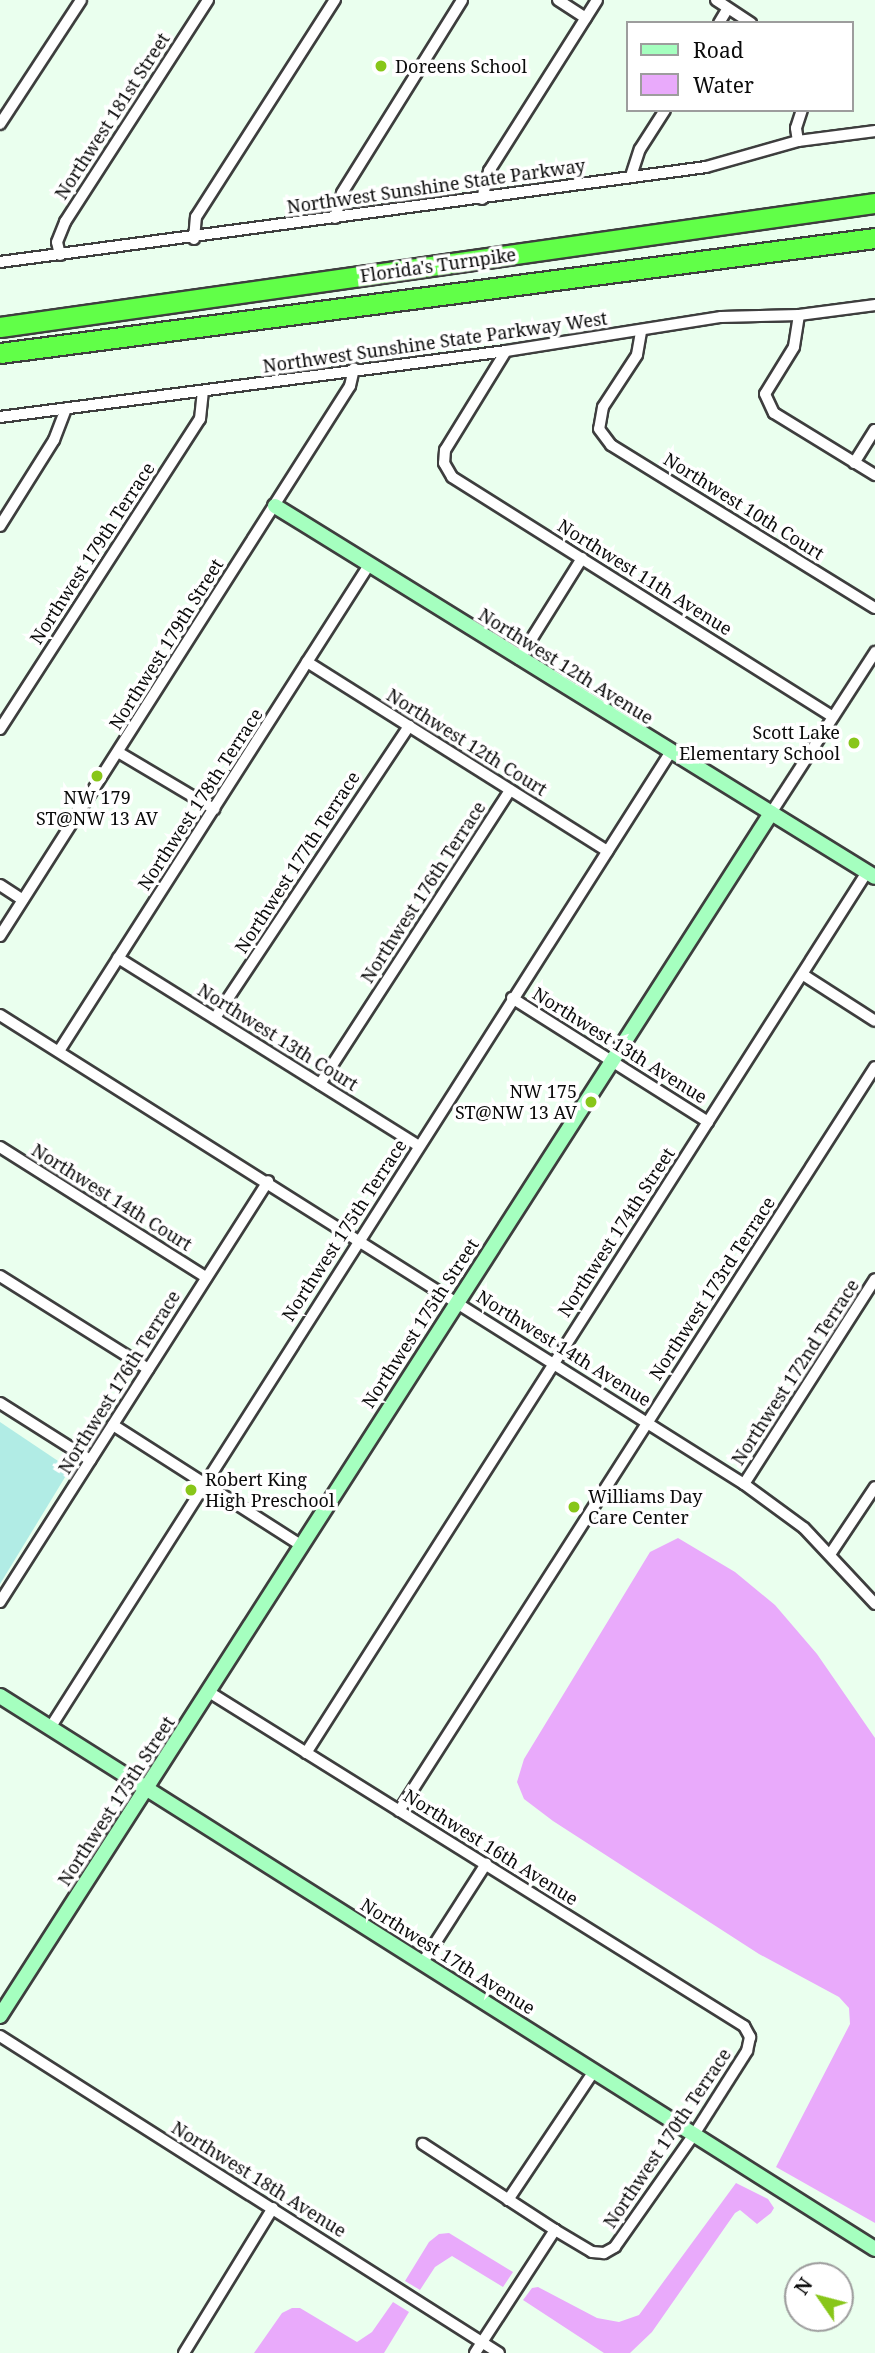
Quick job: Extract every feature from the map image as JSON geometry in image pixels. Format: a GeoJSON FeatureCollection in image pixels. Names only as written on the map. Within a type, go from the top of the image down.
{"type":"FeatureCollection","features":[{"type":"Feature","properties":{"kind":"highway","name":"Florida's Turnpike"},"geometry":{"type":"LineString","coordinates":[[0,327],[875,203]]}},
{"type":"Feature","properties":{"kind":"highway","name":"Florida's Turnpike"},"geometry":{"type":"LineString","coordinates":[[0,353],[875,238]]}},
{"type":"Feature","properties":{"kind":"street"},"geometry":{"type":"LineString","coordinates":[[0,124],[80,0]]}},
{"type":"Feature","properties":{"kind":"street","name":"Northwest 181st Street"},"geometry":{"type":"LineString","coordinates":[[60,255],[57,242],[65,222],[208,0]]}},
{"type":"Feature","properties":{"kind":"street"},"geometry":{"type":"LineString","coordinates":[[194,239],[197,217],[335,0]]}},
{"type":"Feature","properties":{"kind":"street"},"geometry":{"type":"LineString","coordinates":[[335,218],[341,193],[462,0]]}},
{"type":"Feature","properties":{"kind":"street"},"geometry":{"type":"LineString","coordinates":[[558,0],[586,18]]}},
{"type":"Feature","properties":{"kind":"street"},"geometry":{"type":"LineString","coordinates":[[482,199],[489,171],[597,0]]}},
{"type":"Feature","properties":{"kind":"street"},"geometry":{"type":"LineString","coordinates":[[716,0],[748,21]]}},
{"type":"Feature","properties":{"kind":"street"},"geometry":{"type":"LineString","coordinates":[[720,21],[728,8]]}},
{"type":"Feature","properties":{"kind":"street"},"geometry":{"type":"LineString","coordinates":[[631,176],[664,112]]}},
{"type":"Feature","properties":{"kind":"street"},"geometry":{"type":"LineString","coordinates":[[798,141],[796,128],[801,112]]}},
{"type":"Feature","properties":{"kind":"street","name":"Northwest Sunshine State Parkway"},"geometry":{"type":"LineString","coordinates":[[0,262],[194,239],[706,167],[798,141],[875,131]]}},
{"type":"Feature","properties":{"kind":"street","name":"Northwest Sunshine State Parkway West"},"geometry":{"type":"LineString","coordinates":[[0,417],[203,392],[354,368],[506,351],[641,332],[721,317],[799,315],[875,305]]}},
{"type":"Feature","properties":{"kind":"street"},"geometry":{"type":"LineString","coordinates":[[799,315],[794,347],[765,394],[774,413],[875,475]]}},
{"type":"Feature","properties":{"kind":"street","name":"Northwest 10th Court"},"geometry":{"type":"LineString","coordinates":[[641,332],[637,355],[603,407],[599,429],[611,445],[875,608]]}},
{"type":"Feature","properties":{"kind":"street","name":"Northwest 11th Avenue"},"geometry":{"type":"LineString","coordinates":[[506,351],[445,450],[444,463],[452,477],[833,717]]}},
{"type":"Feature","properties":{"kind":"street","name":"Northwest 179th Street"},"geometry":{"type":"LineString","coordinates":[[0,936],[350,386],[354,368]]}},
{"type":"Feature","properties":{"kind":"street","name":"Northwest 179th Terrace"},"geometry":{"type":"LineString","coordinates":[[0,729],[200,419],[203,392]]}},
{"type":"Feature","properties":{"kind":"street"},"geometry":{"type":"LineString","coordinates":[[0,526],[54,440],[66,408]]}},
{"type":"Feature","properties":{"kind":"street"},"geometry":{"type":"LineString","coordinates":[[854,463],[875,430]]}},
{"type":"Feature","properties":{"kind":"street","name":"Northwest 12th Avenue"},"geometry":{"type":"LineString","coordinates":[[275,506],[871,875]]}},
{"type":"Feature","properties":{"kind":"street"},"geometry":{"type":"LineString","coordinates":[[519,659],[582,558]]}},
{"type":"Feature","properties":{"kind":"street","name":"Northwest 178th Terrace"},"geometry":{"type":"LineString","coordinates":[[59,1051],[369,565]]}},
{"type":"Feature","properties":{"kind":"street","name":"Northwest 175th Street"},"geometry":{"type":"LineString","coordinates":[[0,2016],[147,1790],[456,1301],[614,1063],[875,652]]}},
{"type":"Feature","properties":{"kind":"street","name":"Northwest 12th Court"},"geometry":{"type":"LineString","coordinates":[[307,662],[607,851]]}},
{"type":"Feature","properties":{"kind":"street","name":"Northwest 177th Terrace"},"geometry":{"type":"LineString","coordinates":[[215,1018],[409,726]]}},
{"type":"Feature","properties":{"kind":"street"},"geometry":{"type":"LineString","coordinates":[[118,752],[214,809]]}},
{"type":"Feature","properties":{"kind":"street","name":"Northwest 175th Terrace"},"geometry":{"type":"LineString","coordinates":[[50,1728],[203,1482],[670,753]]}},
{"type":"Feature","properties":{"kind":"street","name":"Northwest 176th Terrace"},"geometry":{"type":"LineString","coordinates":[[320,1084],[510,790]]}},
{"type":"Feature","properties":{"kind":"street","name":"Northwest 174th Street"},"geometry":{"type":"LineString","coordinates":[[306,1753],[552,1364],[871,875]]}},
{"type":"Feature","properties":{"kind":"street"},"geometry":{"type":"LineString","coordinates":[[0,885],[23,900]]}},
{"type":"Feature","properties":{"kind":"street","name":"Northwest 13th Court"},"geometry":{"type":"LineString","coordinates":[[118,958],[419,1146]]}},
{"type":"Feature","properties":{"kind":"street"},"geometry":{"type":"LineString","coordinates":[[805,976],[875,1021]]}},
{"type":"Feature","properties":{"kind":"street","name":"Northwest 13th Avenue"},"geometry":{"type":"LineString","coordinates":[[512,998],[708,1122]]}},
{"type":"Feature","properties":{"kind":"street","name":"Northwest 14th Avenue"},"geometry":{"type":"LineString","coordinates":[[0,1015],[268,1181],[744,1484],[831,1553],[875,1604]]}},
{"type":"Feature","properties":{"kind":"street","name":"Northwest 173rd Terrace"},"geometry":{"type":"LineString","coordinates":[[399,1811],[875,1067]]}},
{"type":"Feature","properties":{"kind":"street","name":"Northwest 14th Court"},"geometry":{"type":"LineString","coordinates":[[0,1147],[206,1277]]}},
{"type":"Feature","properties":{"kind":"street","name":"Northwest 176th Terrace"},"geometry":{"type":"LineString","coordinates":[[0,1602],[268,1181]]}},
{"type":"Feature","properties":{"kind":"street"},"geometry":{"type":"LineString","coordinates":[[0,1276],[148,1369]]}},
{"type":"Feature","properties":{"kind":"street","name":"Northwest 172nd Terrace"},"geometry":{"type":"LineString","coordinates":[[744,1484],[875,1279]]}},
{"type":"Feature","properties":{"kind":"street"},"geometry":{"type":"LineString","coordinates":[[0,1404],[90,1460]]}},
{"type":"Feature","properties":{"kind":"street"},"geometry":{"type":"LineString","coordinates":[[113,1425],[302,1546]]}},
{"type":"Feature","properties":{"kind":"street"},"geometry":{"type":"LineString","coordinates":[[831,1553],[875,1486]]}},
{"type":"Feature","properties":{"kind":"street","name":"Northwest 16th Avenue"},"geometry":{"type":"LineString","coordinates":[[209,1692],[744,2026],[750,2037]]}},
{"type":"Feature","properties":{"kind":"street","name":"Northwest 17th Avenue"},"geometry":{"type":"LineString","coordinates":[[0,1696],[875,2249]]}},
{"type":"Feature","properties":{"kind":"street"},"geometry":{"type":"LineString","coordinates":[[423,1962],[486,1864]]}},
{"type":"Feature","properties":{"kind":"street","name":"Northwest 18th Avenue"},"geometry":{"type":"LineString","coordinates":[[0,2036],[499,2353]]}},
{"type":"Feature","properties":{"kind":"street","name":"Northwest 170th Terrace"},"geometry":{"type":"LineString","coordinates":[[555,2230],[592,2252],[604,2253],[615,2247],[695,2133],[747,2051],[750,2037]]}},
{"type":"Feature","properties":{"kind":"street"},"geometry":{"type":"LineString","coordinates":[[508,2200],[594,2071]]}},
{"type":"Feature","properties":{"kind":"street"},"geometry":{"type":"LineString","coordinates":[[423,2144],[555,2230],[475,2353]]}},
{"type":"Feature","properties":{"kind":"street"},"geometry":{"type":"LineString","coordinates":[[184,2353],[274,2208]]}},
{"type":"Feature","properties":{"kind":"shaded area"},"geometry":{"type":"Polygon","coordinates":[[[0,1422],[70,1469],[0,1584],[0,1422]]]}},
{"type":"Feature","properties":{"kind":"water"},"geometry":{"type":"Polygon","coordinates":[[[678,1538],[735,1572],[775,1605],[817,1654],[875,1738],[875,2223],[776,2167],[850,2024],[849,2008],[839,1997],[759,1954],[553,1821],[524,1799],[517,1782],[524,1759],[650,1552],[678,1538]]]}},
{"type":"Feature","properties":{"kind":"water"},"geometry":{"type":"Polygon","coordinates":[[[736,2183],[768,2199],[774,2208],[771,2213],[757,2224],[740,2210],[735,2213],[652,2332],[630,2353],[604,2353],[523,2300],[532,2288],[538,2287],[597,2318],[619,2322],[639,2315],[736,2183]]]}},
{"type":"Feature","properties":{"kind":"water"},"geometry":{"type":"Polygon","coordinates":[[[449,2233],[513,2272],[503,2287],[452,2256],[435,2267],[420,2290],[405,2281],[429,2242],[439,2234],[449,2233]]]}},
{"type":"Feature","properties":{"kind":"water"},"geometry":{"type":"Polygon","coordinates":[[[393,2302],[409,2312],[384,2353],[254,2353],[282,2313],[292,2308],[300,2308],[357,2342],[372,2332],[393,2302]]]}},
{"type":"Feature","properties":{"kind":"place","name":"Doreens School"},"geometry":{"type":"Point","coordinates":[381,66]}},
{"type":"Feature","properties":{"kind":"place","name":"Scott Lake Elementary School"},"geometry":{"type":"Point","coordinates":[854,743]}},
{"type":"Feature","properties":{"kind":"place","name":"NW 179 ST@NW 13 AV"},"geometry":{"type":"Point","coordinates":[97,776]}},
{"type":"Feature","properties":{"kind":"place","name":"NW 175 ST@NW 13 AV"},"geometry":{"type":"Point","coordinates":[591,1102]}},
{"type":"Feature","properties":{"kind":"place","name":"Robert King High Preschool"},"geometry":{"type":"Point","coordinates":[191,1490]}},
{"type":"Feature","properties":{"kind":"place","name":"Williams Day Care Center"},"geometry":{"type":"Point","coordinates":[574,1507]}}]}
